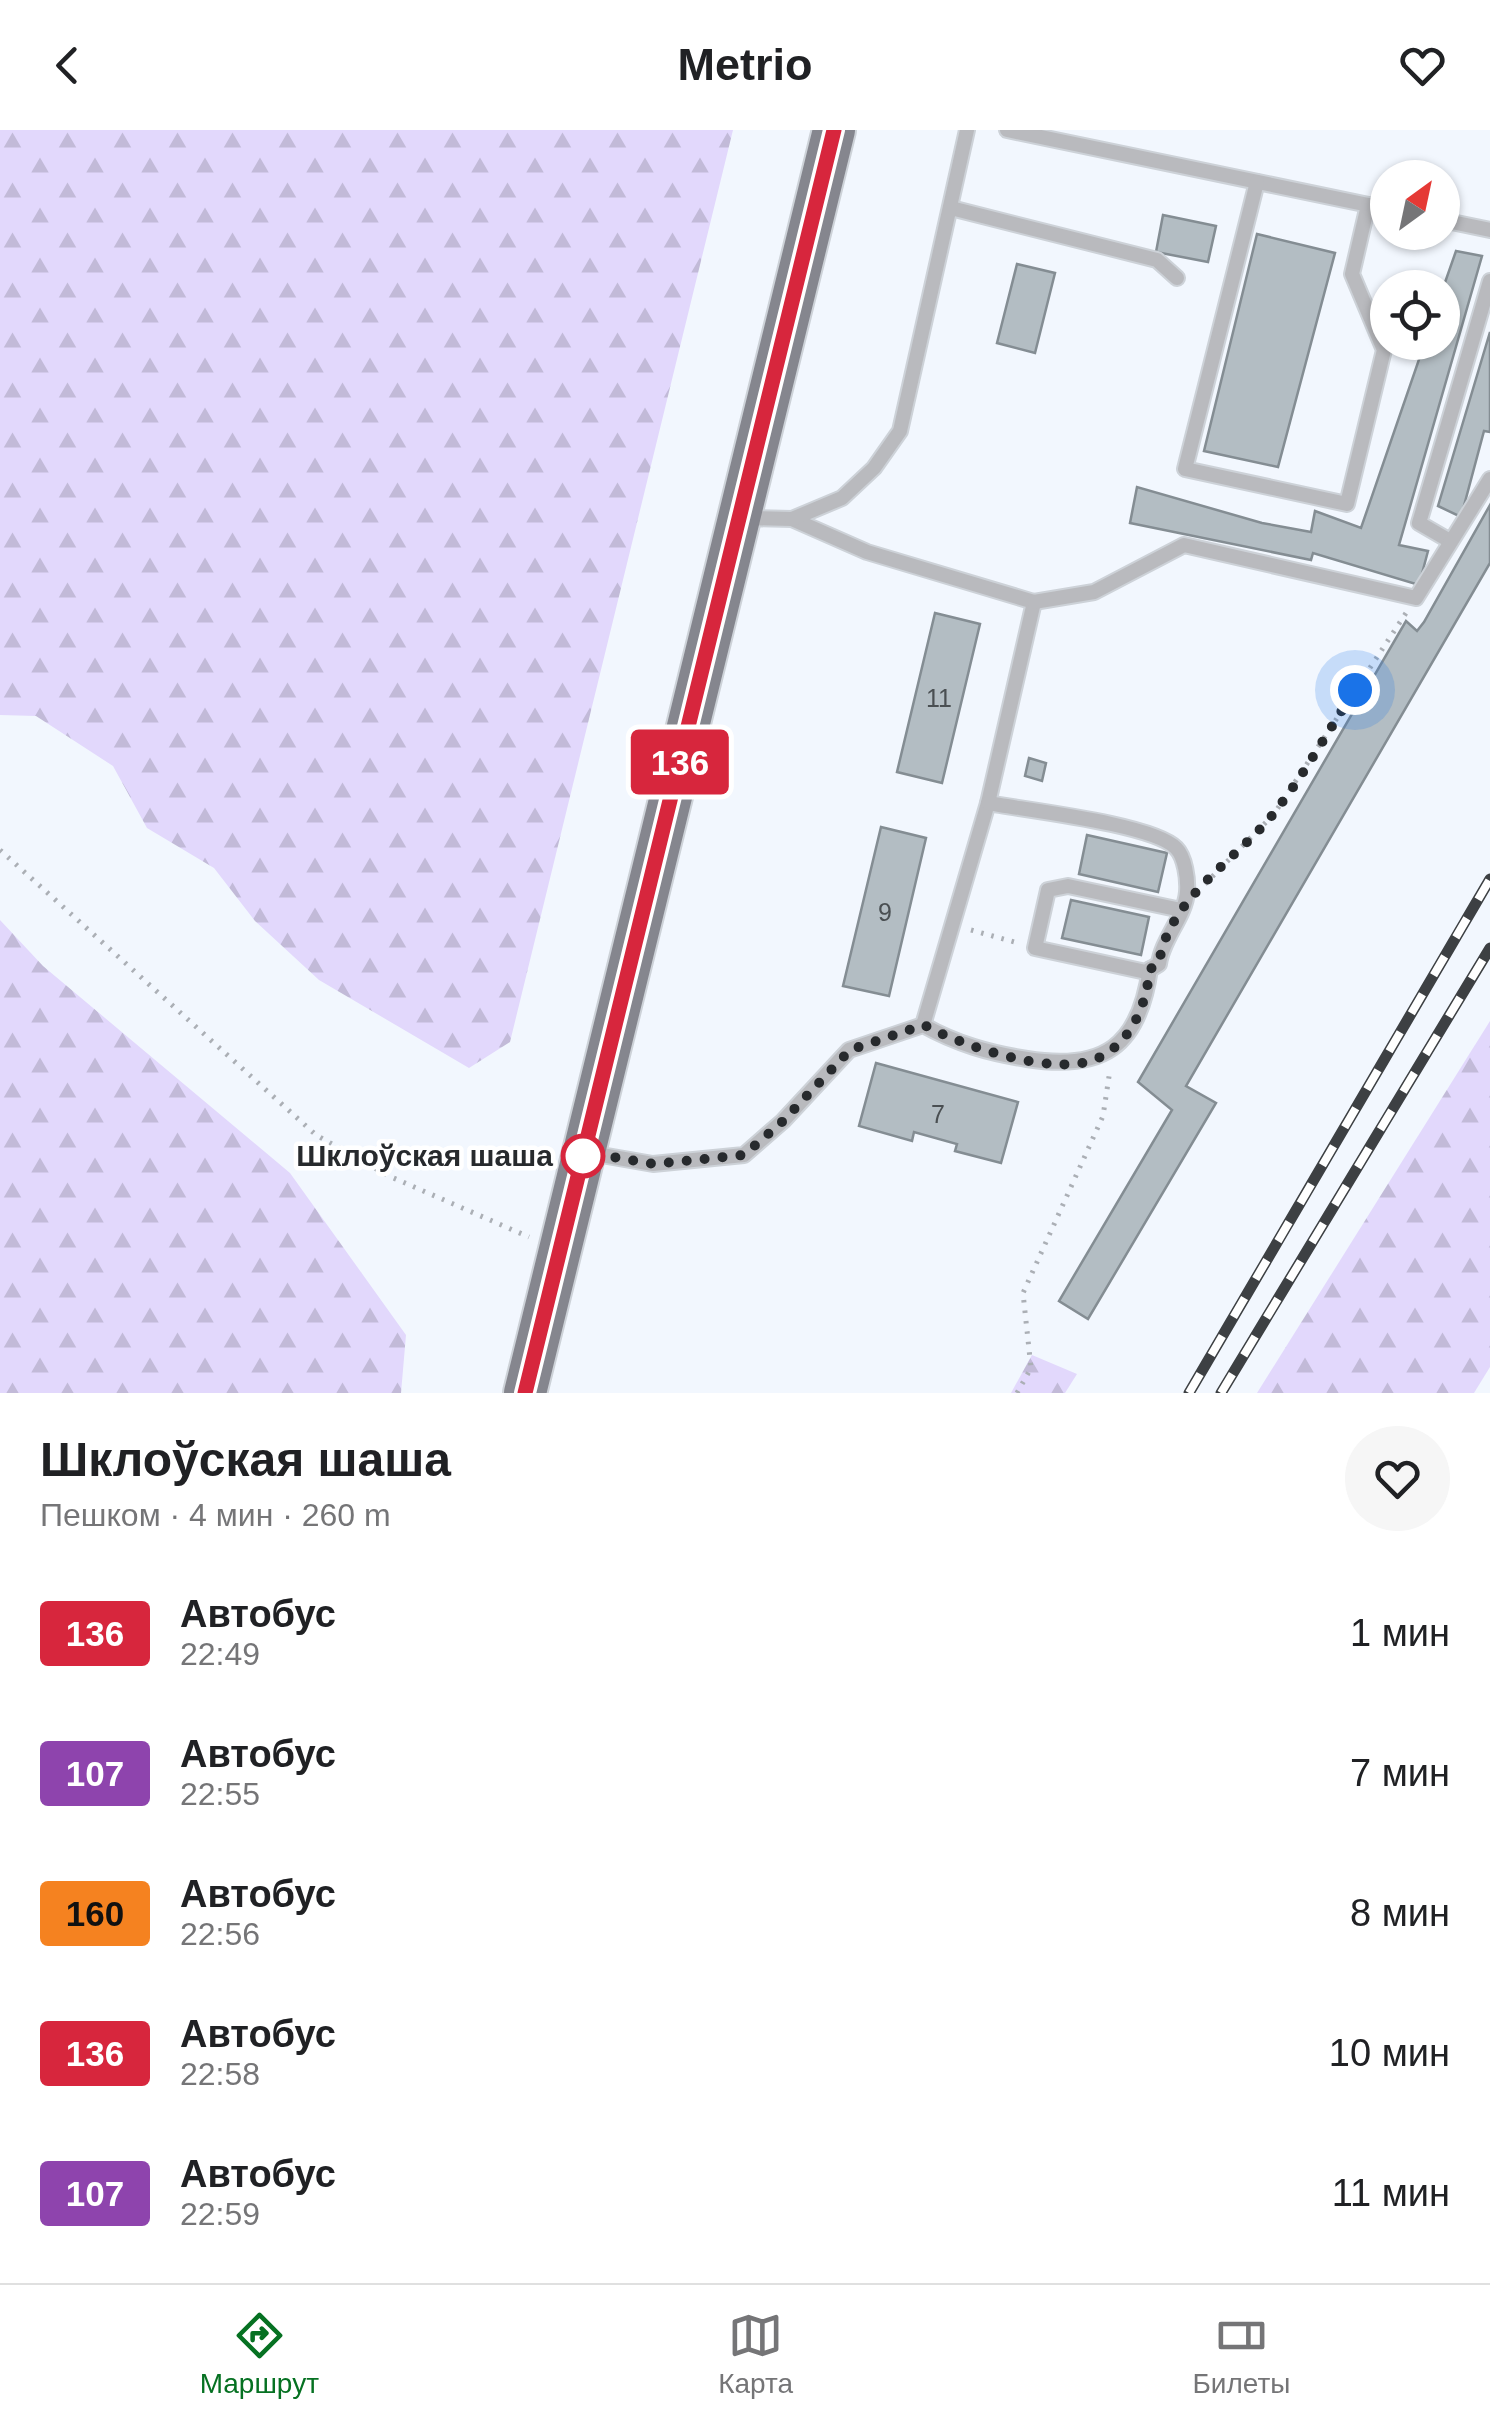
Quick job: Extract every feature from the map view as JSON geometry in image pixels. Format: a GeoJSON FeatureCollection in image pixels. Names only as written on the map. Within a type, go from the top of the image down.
{"type":"FeatureCollection","features":[{"type":"Feature","properties":{"kind":"main road"},"geometry":{"type":"LineString","coordinates":[[525,1393],[834,130]]}},
{"type":"Feature","properties":{"kind":"lane"},"geometry":{"type":"LineString","coordinates":[[792,519],[842,498],[874,468],[900,430],[967,130]]}},
{"type":"Feature","properties":{"kind":"lane"},"geometry":{"type":"LineString","coordinates":[[1006,130],[1257,182],[1368,205],[1352,274],[1384,350],[1346,504],[1185,470],[1257,182]]}},
{"type":"Feature","properties":{"kind":"lane"},"geometry":{"type":"LineString","coordinates":[[951,208],[1156,260],[1177,278]]}},
{"type":"Feature","properties":{"kind":"lane"},"geometry":{"type":"LineString","coordinates":[[1460,224],[1490,230]]}},
{"type":"Feature","properties":{"kind":"lane"},"geometry":{"type":"LineString","coordinates":[[1450,541],[1419,524],[1490,281]]}},
{"type":"Feature","properties":{"kind":"lane"},"geometry":{"type":"LineString","coordinates":[[740,518],[792,519],[867,552],[1034,602],[1094,592],[1184,545],[1416,598],[1490,479]]}},
{"type":"Feature","properties":{"kind":"lane"},"geometry":{"type":"LineString","coordinates":[[924,1025],[988,803],[1034,602]]}},
{"type":"Feature","properties":{"kind":"lane"},"geometry":{"type":"LineString","coordinates":[[988,803],[1141,831],[1168,840],[1180,851],[1188,894],[1159,964],[1146,972],[1035,948],[1048,890],[1068,886],[1181,910]]}},
{"type":"Feature","properties":{"kind":"lane"},"geometry":{"type":"LineString","coordinates":[[584,1152],[654,1164],[744,1155],[783,1121],[850,1050],[924,1025],[967,1046],[996,1054],[1052,1063],[1094,1060],[1114,1048],[1135,1024],[1150,969]]}},
{"type":"Feature","properties":{"kind":"path"},"geometry":{"type":"LineString","coordinates":[[1181,910],[1274,814],[1416,598]]}},
{"type":"Feature","properties":{"kind":"path"},"geometry":{"type":"LineString","coordinates":[[0,850],[316,1135],[389,1176],[561,1248]]}},
{"type":"Feature","properties":{"kind":"path"},"geometry":{"type":"LineString","coordinates":[[952,924],[1035,948]]}},
{"type":"Feature","properties":{"kind":"path"},"geometry":{"type":"LineString","coordinates":[[1017,1393],[1031,1368],[1023,1293],[1103,1116],[1114,1048]]}},
{"type":"Feature","properties":{"kind":"green space"},"geometry":{"type":"Polygon","coordinates":[[[0,130],[733,130],[510,1042],[469,1068],[319,980],[255,921],[214,868],[147,828],[113,766],[36,716],[0,715],[0,130]]]}},
{"type":"Feature","properties":{"kind":"green space"},"geometry":{"type":"Polygon","coordinates":[[[0,920],[43,966],[290,1173],[406,1335],[401,1393],[0,1393],[0,920]]]}},
{"type":"Feature","properties":{"kind":"green space"},"geometry":{"type":"Polygon","coordinates":[[[1490,1021],[1490,1367],[1474,1393],[1257,1393],[1490,1021]]]}},
{"type":"Feature","properties":{"kind":"green space"},"geometry":{"type":"Polygon","coordinates":[[[1032,1355],[1077,1374],[1065,1393],[1011,1393],[1032,1355]]]}},
{"type":"Feature","properties":{"kind":"building"},"geometry":{"type":"Polygon","coordinates":[[[1163,215],[1216,226],[1208,262],[1156,252],[1163,215]]]}},
{"type":"Feature","properties":{"kind":"building"},"geometry":{"type":"Polygon","coordinates":[[[1257,234],[1335,253],[1278,467],[1204,451],[1257,234]]]}},
{"type":"Feature","properties":{"kind":"building"},"geometry":{"type":"Polygon","coordinates":[[[1456,251],[1482,256],[1460,333],[1460,270],[1449,270],[1456,251]]]}},
{"type":"Feature","properties":{"kind":"building"},"geometry":{"type":"Polygon","coordinates":[[[1017,264],[1055,273],[1035,353],[997,343],[1017,264]]]}},
{"type":"Feature","properties":{"kind":"building"},"geometry":{"type":"Polygon","coordinates":[[[1490,332],[1490,432],[1484,431],[1461,517],[1438,506],[1490,332]]]}},
{"type":"Feature","properties":{"kind":"building"},"geometry":{"type":"Polygon","coordinates":[[[1419,360],[1452,360],[1399,545],[1428,551],[1419,585],[1313,553],[1311,560],[1130,523],[1137,487],[1262,523],[1311,532],[1315,511],[1361,528],[1419,360]]]}},
{"type":"Feature","properties":{"kind":"building"},"geometry":{"type":"Polygon","coordinates":[[[1490,505],[1490,563],[1186,1086],[1216,1103],[1088,1319],[1059,1301],[1172,1110],[1138,1082],[1406,621],[1417,631],[1424,622],[1490,505]]]}},
{"type":"Feature","properties":{"kind":"building"},"geometry":{"type":"Polygon","coordinates":[[[935,613],[980,624],[942,783],[897,772],[935,613]]]}},
{"type":"Feature","properties":{"kind":"building"},"geometry":{"type":"Polygon","coordinates":[[[1029,758],[1046,763],[1042,781],[1025,776],[1029,758]]]}},
{"type":"Feature","properties":{"kind":"building"},"geometry":{"type":"Polygon","coordinates":[[[881,827],[926,838],[889,996],[843,986],[881,827]]]}},
{"type":"Feature","properties":{"kind":"building"},"geometry":{"type":"Polygon","coordinates":[[[1087,835],[1167,853],[1158,892],[1079,874],[1087,835]]]}},
{"type":"Feature","properties":{"kind":"building"},"geometry":{"type":"Polygon","coordinates":[[[1071,900],[1149,917],[1141,955],[1062,938],[1071,900]]]}},
{"type":"Feature","properties":{"kind":"building"},"geometry":{"type":"Polygon","coordinates":[[[876,1063],[1018,1102],[1001,1163],[955,1151],[957,1144],[914,1132],[912,1141],[859,1126],[876,1063]]]}},
{"type":"Feature","properties":{"kind":"railway"},"geometry":{"type":"LineString","coordinates":[[1189,1393],[1490,879]]}},
{"type":"Feature","properties":{"kind":"railway"},"geometry":{"type":"LineString","coordinates":[[1221,1393],[1490,948]]}},
{"type":"Feature","properties":{"kind":"bus line","name":"136"},"geometry":{"type":"LineString","coordinates":[[525,1393],[834,130]]}},
{"type":"Feature","properties":{"kind":"place","name":"Шклоўская шаша"},"geometry":{"type":"Point","coordinates":[583,1156]}},
{"type":"Feature","properties":{"kind":"route"},"geometry":{"type":"LineString","coordinates":[[583,1156],[584,1152],[654,1164],[744,1155],[783,1121],[850,1050],[924,1025],[953,1041],[996,1054],[1052,1063],[1094,1060],[1114,1048],[1135,1024],[1150,969],[1159,964],[1181,910],[1274,814],[1355,690]]}}]}
